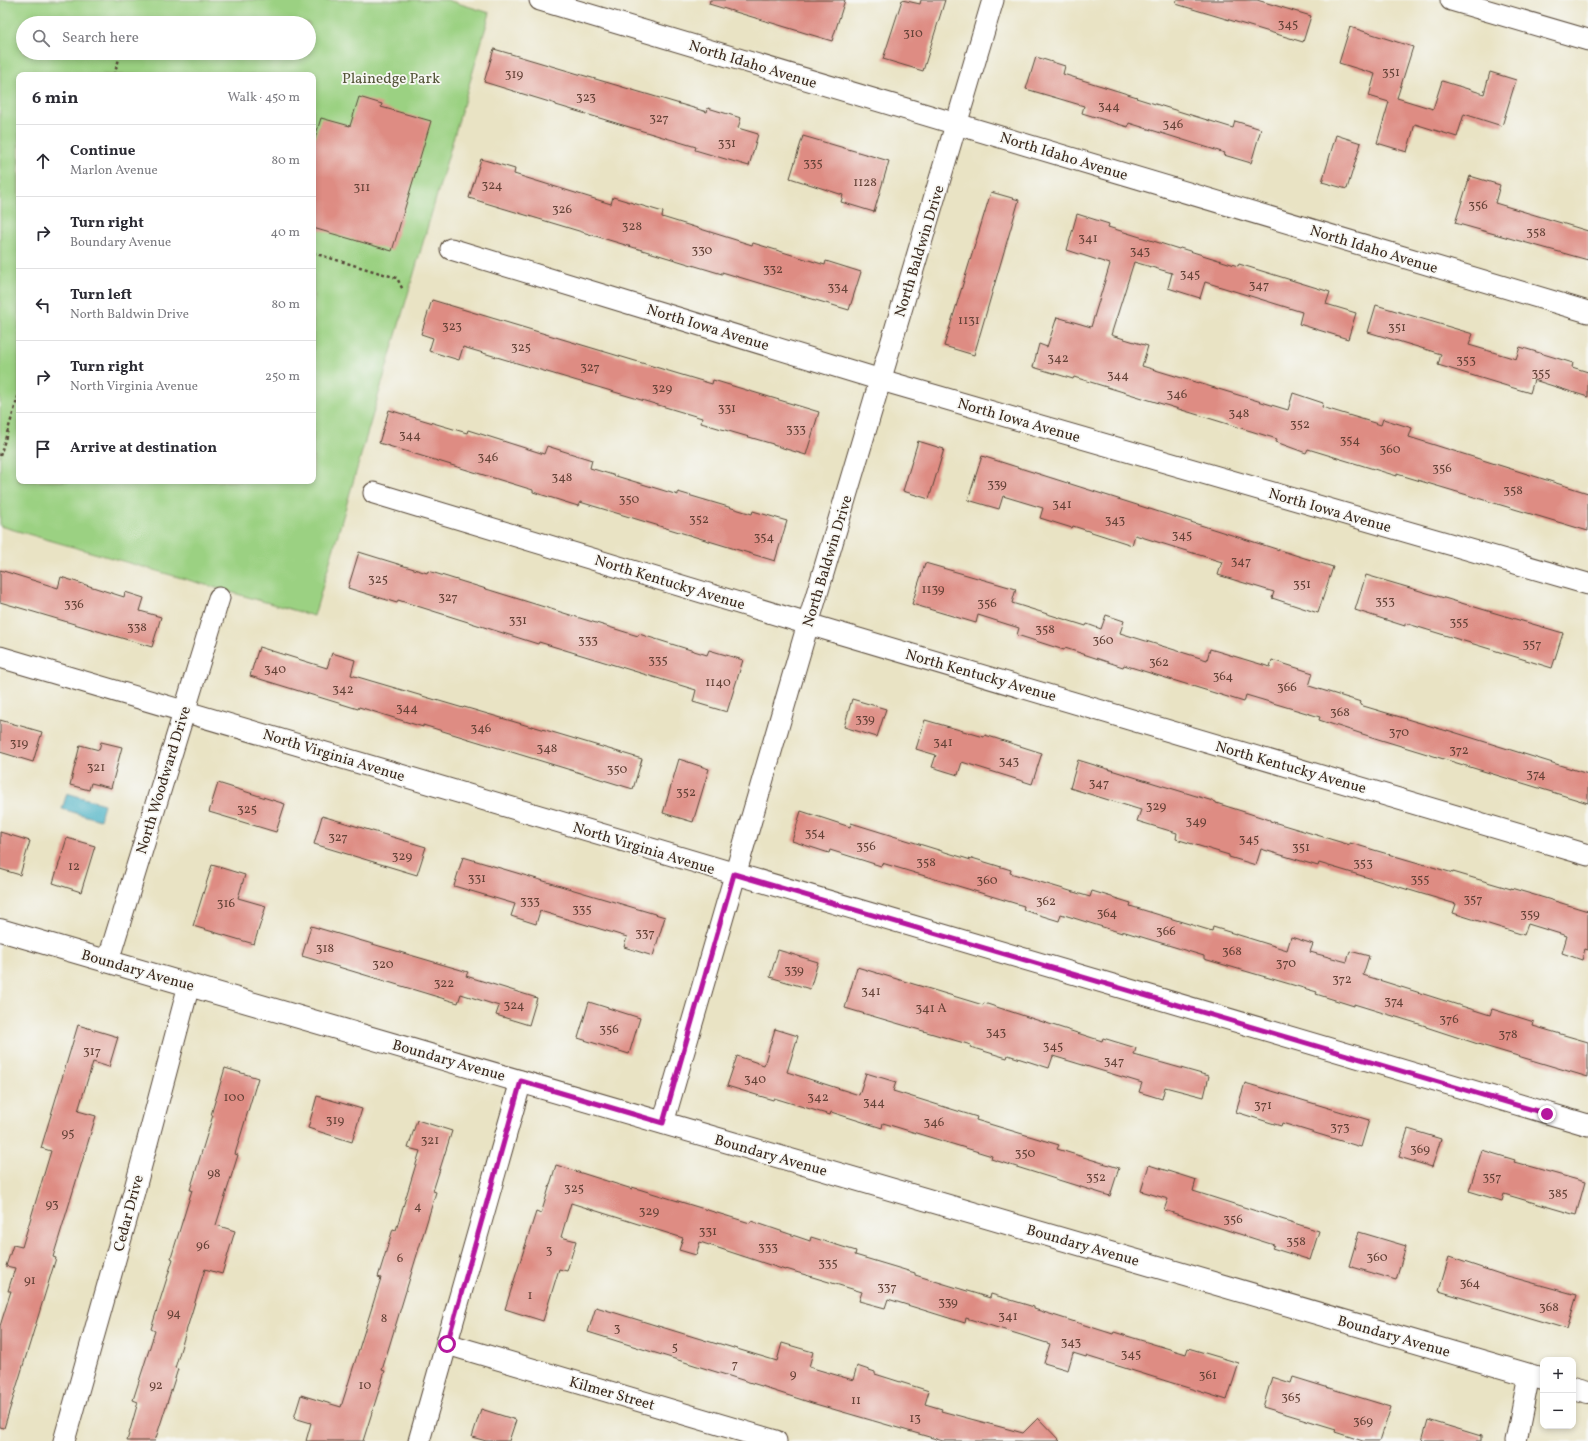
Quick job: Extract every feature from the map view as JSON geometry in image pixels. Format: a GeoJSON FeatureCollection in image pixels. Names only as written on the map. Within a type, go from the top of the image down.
{"type":"FeatureCollection","features":[{"type":"Feature","properties":{"kind":"main road","name":"Boundary Avenue"},"geometry":{"type":"LineString","coordinates":[[0,930],[1536,1377]]}},
{"type":"Feature","properties":{"kind":"main road"},"geometry":{"type":"LineString","coordinates":[[1576,1389],[1588,1392]]}},
{"type":"Feature","properties":{"kind":"street","name":"North Idaho Avenue"},"geometry":{"type":"LineString","coordinates":[[540,0],[1588,312]]}},
{"type":"Feature","properties":{"kind":"street","name":"North Baldwin Drive"},"geometry":{"type":"LineString","coordinates":[[663,1123],[734,874],[993,0]]}},
{"type":"Feature","properties":{"kind":"street"},"geometry":{"type":"LineString","coordinates":[[1451,0],[1588,40]]}},
{"type":"Feature","properties":{"kind":"street","name":"North Iowa Avenue"},"geometry":{"type":"LineString","coordinates":[[451,250],[881,380],[1588,584]]}},
{"type":"Feature","properties":{"kind":"street","name":"North Kentucky Avenue"},"geometry":{"type":"LineString","coordinates":[[374,493],[808,624],[1588,855]]}},
{"type":"Feature","properties":{"kind":"street","name":"North Woodward Drive"},"geometry":{"type":"LineString","coordinates":[[108,961],[219,598]]}},
{"type":"Feature","properties":{"kind":"street","name":"North Virginia Avenue"},"geometry":{"type":"LineString","coordinates":[[0,657],[1588,1125]]}},
{"type":"Feature","properties":{"kind":"street","name":"Cedar Drive"},"geometry":{"type":"LineString","coordinates":[[64,1441],[134,1192],[189,985]]}},
{"type":"Feature","properties":{"kind":"street"},"geometry":{"type":"LineString","coordinates":[[419,1441],[521,1081]]}},
{"type":"Feature","properties":{"kind":"street","name":"Kilmer Street"},"geometry":{"type":"LineString","coordinates":[[447,1344],[776,1441]]}},
{"type":"Feature","properties":{"kind":"street"},"geometry":{"type":"LineString","coordinates":[[1516,1441],[1536,1377]]}},
{"type":"Feature","properties":{"kind":"path"},"geometry":{"type":"LineString","coordinates":[[115,72],[118,60]]}},
{"type":"Feature","properties":{"kind":"path"},"geometry":{"type":"LineString","coordinates":[[316,254],[397,278],[403,290]]}},
{"type":"Feature","properties":{"kind":"path"},"geometry":{"type":"LineString","coordinates":[[0,456],[16,404]]}},
{"type":"Feature","properties":{"kind":"green space","name":"Plainedge Park"},"geometry":{"type":"Polygon","coordinates":[[[0,0],[447,0],[490,13],[314,616],[0,526],[0,0]]]}},
{"type":"Feature","properties":{"kind":"water"},"geometry":{"type":"Polygon","coordinates":[[[67,793],[104,804],[100,820],[62,809],[67,793]]]}},
{"type":"Feature","properties":{"kind":"building"},"geometry":{"type":"Polygon","coordinates":[[[710,0],[845,0],[832,41],[709,4],[710,0]]]}},
{"type":"Feature","properties":{"kind":"building"},"geometry":{"type":"Polygon","coordinates":[[[902,0],[920,4],[921,0],[945,0],[923,71],[883,59],[902,0]]]}},
{"type":"Feature","properties":{"kind":"building"},"geometry":{"type":"Polygon","coordinates":[[[1177,0],[1257,0],[1311,16],[1303,42],[1176,4],[1177,0]]]}},
{"type":"Feature","properties":{"kind":"building"},"geometry":{"type":"Polygon","coordinates":[[[1350,27],[1413,47],[1397,98],[1433,109],[1442,81],[1484,94],[1490,72],[1516,80],[1502,126],[1464,114],[1457,137],[1415,124],[1407,152],[1377,143],[1389,102],[1369,96],[1375,74],[1339,63],[1350,27]]]}},
{"type":"Feature","properties":{"kind":"building"},"geometry":{"type":"Polygon","coordinates":[[[494,49],[707,112],[708,108],[741,118],[738,128],[758,134],[749,166],[695,150],[696,147],[484,82],[494,49]]]}},
{"type":"Feature","properties":{"kind":"building"},"geometry":{"type":"Polygon","coordinates":[[[1036,57],[1065,66],[1063,74],[1137,97],[1136,98],[1233,128],[1235,121],[1261,129],[1251,163],[1224,155],[1225,153],[1129,123],[1128,127],[1082,113],[1084,106],[1026,89],[1036,57]]]}},
{"type":"Feature","properties":{"kind":"building"},"geometry":{"type":"Polygon","coordinates":[[[359,97],[382,104],[381,107],[431,121],[392,251],[316,229],[316,134],[321,118],[350,126],[359,97]]]}},
{"type":"Feature","properties":{"kind":"building"},"geometry":{"type":"Polygon","coordinates":[[[1336,135],[1361,143],[1347,189],[1322,182],[1336,135]]]}},
{"type":"Feature","properties":{"kind":"building"},"geometry":{"type":"Polygon","coordinates":[[[803,136],[889,161],[874,212],[841,202],[843,195],[790,178],[803,136]]]}},
{"type":"Feature","properties":{"kind":"building"},"geometry":{"type":"Polygon","coordinates":[[[481,159],[515,169],[514,174],[611,204],[613,197],[663,212],[662,217],[752,245],[753,243],[825,265],[826,261],[861,272],[849,310],[722,272],[722,274],[469,198],[481,159]]]}},
{"type":"Feature","properties":{"kind":"building"},"geometry":{"type":"Polygon","coordinates":[[[1470,176],[1500,185],[1495,203],[1588,231],[1588,260],[1455,223],[1470,176]]]}},
{"type":"Feature","properties":{"kind":"building"},"geometry":{"type":"Polygon","coordinates":[[[991,192],[1019,200],[974,355],[944,346],[991,192]]]}},
{"type":"Feature","properties":{"kind":"building"},"geometry":{"type":"Polygon","coordinates":[[[1077,214],[1109,224],[1108,227],[1179,249],[1180,248],[1238,266],[1239,264],[1330,292],[1326,304],[1356,313],[1348,339],[1299,324],[1302,312],[1205,282],[1200,298],[1168,288],[1172,273],[1134,262],[1111,335],[1148,346],[1142,366],[1288,410],[1293,393],[1323,403],[1322,407],[1381,425],[1383,419],[1412,428],[1409,437],[1588,493],[1588,531],[1308,449],[1306,453],[1276,442],[1277,439],[1074,377],[1073,379],[1033,367],[1039,344],[1047,347],[1057,317],[1091,327],[1110,264],[1067,250],[1077,214]]]}},
{"type":"Feature","properties":{"kind":"building"},"geometry":{"type":"Polygon","coordinates":[[[432,300],[712,384],[713,380],[819,412],[806,455],[701,423],[702,418],[463,347],[459,360],[429,351],[433,338],[421,334],[432,300]]]}},
{"type":"Feature","properties":{"kind":"building"},"geometry":{"type":"Polygon","coordinates":[[[1376,305],[1473,334],[1469,345],[1516,359],[1520,347],[1573,363],[1572,367],[1588,372],[1588,397],[1534,380],[1530,393],[1438,365],[1441,354],[1368,332],[1376,305]]]}},
{"type":"Feature","properties":{"kind":"building"},"geometry":{"type":"Polygon","coordinates":[[[389,410],[467,433],[468,430],[544,454],[547,446],[592,460],[590,468],[678,495],[678,492],[752,514],[753,511],[787,521],[775,561],[580,502],[578,506],[533,492],[533,490],[379,443],[389,410]]]}},
{"type":"Feature","properties":{"kind":"building"},"geometry":{"type":"Polygon","coordinates":[[[918,441],[944,449],[929,499],[903,491],[918,441]]]}},
{"type":"Feature","properties":{"kind":"building"},"geometry":{"type":"Polygon","coordinates":[[[982,456],[1333,567],[1318,613],[1272,598],[1274,592],[1218,575],[1222,562],[1135,535],[1132,545],[1073,526],[1072,528],[1040,518],[1043,508],[1003,496],[999,509],[968,500],[982,456]]]}},
{"type":"Feature","properties":{"kind":"building"},"geometry":{"type":"Polygon","coordinates":[[[359,552],[427,573],[428,571],[638,636],[639,634],[707,655],[709,650],[743,660],[727,712],[693,702],[696,690],[539,642],[538,644],[398,600],[397,603],[348,588],[359,552]]]}},
{"type":"Feature","properties":{"kind":"building"},"geometry":{"type":"Polygon","coordinates":[[[925,563],[1016,589],[1012,603],[1086,626],[1087,624],[1101,629],[1106,615],[1124,621],[1120,633],[1207,660],[1210,649],[1270,667],[1272,660],[1313,673],[1309,686],[1361,702],[1360,705],[1447,730],[1588,774],[1588,803],[1378,739],[1319,720],[1320,717],[1246,695],[1244,702],[1124,665],[1123,667],[1065,648],[1064,650],[1017,635],[1019,628],[978,615],[976,623],[912,604],[925,563]]]}},
{"type":"Feature","properties":{"kind":"building"},"geometry":{"type":"Polygon","coordinates":[[[0,570],[58,588],[61,577],[124,597],[125,592],[144,598],[140,611],[161,617],[152,647],[0,602],[0,570]]]}},
{"type":"Feature","properties":{"kind":"building"},"geometry":{"type":"Polygon","coordinates":[[[1366,575],[1563,633],[1552,668],[1405,623],[1405,626],[1355,610],[1366,575]]]}},
{"type":"Feature","properties":{"kind":"building"},"geometry":{"type":"Polygon","coordinates":[[[259,647],[327,668],[332,653],[355,660],[351,675],[642,759],[633,789],[423,725],[423,727],[359,707],[358,709],[250,676],[259,647]]]}},
{"type":"Feature","properties":{"kind":"building"},"geometry":{"type":"Polygon","coordinates":[[[852,699],[886,709],[877,737],[844,727],[852,699]]]}},
{"type":"Feature","properties":{"kind":"building"},"geometry":{"type":"Polygon","coordinates":[[[0,720],[42,732],[33,762],[0,752],[0,720]]]}},
{"type":"Feature","properties":{"kind":"building"},"geometry":{"type":"Polygon","coordinates":[[[925,720],[984,737],[985,735],[1042,753],[1032,784],[962,762],[958,775],[932,767],[936,755],[916,749],[925,720]]]}},
{"type":"Feature","properties":{"kind":"building"},"geometry":{"type":"Polygon","coordinates":[[[101,742],[122,747],[111,788],[91,783],[89,790],[70,785],[80,745],[99,750],[101,742]]]}},
{"type":"Feature","properties":{"kind":"building"},"geometry":{"type":"Polygon","coordinates":[[[679,759],[709,769],[693,822],[663,813],[679,759]]]}},
{"type":"Feature","properties":{"kind":"building"},"geometry":{"type":"Polygon","coordinates":[[[1078,760],[1350,845],[1350,843],[1588,911],[1588,950],[1585,949],[1582,960],[1562,953],[1567,936],[1528,924],[1524,935],[1453,913],[1456,904],[1319,863],[1318,866],[1261,849],[1256,865],[1176,839],[1177,833],[1137,821],[1141,810],[1070,788],[1078,760]]]}},
{"type":"Feature","properties":{"kind":"building"},"geometry":{"type":"Polygon","coordinates":[[[218,783],[285,804],[276,832],[209,812],[218,783]]]}},
{"type":"Feature","properties":{"kind":"building"},"geometry":{"type":"Polygon","coordinates":[[[801,811],[850,827],[851,823],[971,860],[972,858],[1011,870],[1010,873],[1090,897],[1092,891],[1131,903],[1130,906],[1212,931],[1213,927],[1287,950],[1291,937],[1313,944],[1310,952],[1347,962],[1350,951],[1369,956],[1363,975],[1490,1015],[1492,1009],[1534,1022],[1533,1026],[1588,1042],[1588,1077],[1481,1045],[1354,1004],[1354,1006],[1316,994],[1317,992],[1204,959],[1204,956],[1122,931],[1122,933],[1061,914],[1059,921],[1023,910],[1024,906],[882,863],[881,866],[830,850],[829,853],[792,841],[801,811]]]}},
{"type":"Feature","properties":{"kind":"building"},"geometry":{"type":"Polygon","coordinates":[[[322,816],[426,847],[417,875],[314,844],[322,816]]]}},
{"type":"Feature","properties":{"kind":"building"},"geometry":{"type":"Polygon","coordinates":[[[0,832],[30,841],[20,875],[0,869],[0,832]]]}},
{"type":"Feature","properties":{"kind":"building"},"geometry":{"type":"Polygon","coordinates":[[[67,838],[95,846],[81,892],[53,883],[67,838]]]}},
{"type":"Feature","properties":{"kind":"building"},"geometry":{"type":"Polygon","coordinates":[[[463,857],[665,917],[653,956],[624,947],[627,937],[540,911],[536,924],[511,916],[515,904],[454,886],[463,857]]]}},
{"type":"Feature","properties":{"kind":"building"},"geometry":{"type":"Polygon","coordinates":[[[212,865],[245,875],[238,898],[266,906],[254,944],[193,926],[212,865]]]}},
{"type":"Feature","properties":{"kind":"building"},"geometry":{"type":"Polygon","coordinates":[[[311,926],[468,972],[466,976],[537,998],[529,1025],[496,1015],[499,1006],[461,994],[458,1003],[302,956],[311,926]]]}},
{"type":"Feature","properties":{"kind":"building"},"geometry":{"type":"Polygon","coordinates":[[[778,950],[818,962],[810,989],[770,977],[778,950]]]}},
{"type":"Feature","properties":{"kind":"building"},"geometry":{"type":"Polygon","coordinates":[[[857,967],[983,1005],[984,1003],[1102,1041],[1103,1038],[1136,1048],[1134,1055],[1209,1076],[1204,1097],[1165,1087],[1162,1099],[1139,1092],[1142,1083],[1053,1056],[1049,1068],[1008,1055],[1007,1058],[970,1047],[971,1045],[845,1008],[857,967]]]}},
{"type":"Feature","properties":{"kind":"building"},"geometry":{"type":"Polygon","coordinates":[[[589,1002],[640,1018],[629,1054],[578,1038],[589,1002]]]}},
{"type":"Feature","properties":{"kind":"building"},"geometry":{"type":"Polygon","coordinates":[[[78,1025],[118,1037],[109,1067],[93,1062],[78,1111],[96,1116],[53,1257],[56,1258],[4,1428],[0,1427],[0,1326],[11,1291],[8,1291],[15,1268],[6,1266],[13,1245],[22,1247],[51,1151],[41,1148],[78,1025]]]}},
{"type":"Feature","properties":{"kind":"building"},"geometry":{"type":"Polygon","coordinates":[[[775,1029],[798,1036],[787,1072],[859,1095],[866,1073],[896,1082],[893,1091],[977,1117],[976,1120],[1059,1145],[1057,1149],[1119,1168],[1110,1196],[991,1159],[992,1156],[883,1123],[882,1128],[831,1112],[830,1115],[727,1086],[737,1056],[764,1065],[775,1029]]]}},
{"type":"Feature","properties":{"kind":"building"},"geometry":{"type":"Polygon","coordinates":[[[225,1068],[258,1078],[235,1154],[238,1155],[216,1225],[235,1231],[222,1274],[205,1269],[175,1368],[178,1369],[155,1441],[127,1441],[138,1402],[133,1400],[155,1331],[151,1329],[173,1259],[171,1258],[192,1190],[190,1190],[213,1115],[211,1115],[225,1068]]]}},
{"type":"Feature","properties":{"kind":"building"},"geometry":{"type":"Polygon","coordinates":[[[1245,1083],[1369,1120],[1361,1147],[1282,1123],[1281,1126],[1236,1112],[1245,1083]]]}},
{"type":"Feature","properties":{"kind":"building"},"geometry":{"type":"Polygon","coordinates":[[[317,1096],[362,1109],[352,1142],[308,1128],[317,1096]]]}},
{"type":"Feature","properties":{"kind":"building"},"geometry":{"type":"Polygon","coordinates":[[[417,1120],[452,1131],[433,1191],[436,1192],[382,1370],[385,1371],[363,1441],[306,1441],[311,1423],[294,1418],[301,1395],[341,1407],[381,1278],[378,1277],[393,1229],[396,1230],[420,1151],[408,1148],[417,1120]]]}},
{"type":"Feature","properties":{"kind":"building"},"geometry":{"type":"Polygon","coordinates":[[[1408,1129],[1441,1139],[1432,1167],[1399,1157],[1408,1129]]]}},
{"type":"Feature","properties":{"kind":"building"},"geometry":{"type":"Polygon","coordinates":[[[1482,1150],[1515,1160],[1514,1162],[1585,1182],[1576,1215],[1504,1194],[1502,1201],[1469,1191],[1482,1150]]]}},
{"type":"Feature","properties":{"kind":"building"},"geometry":{"type":"Polygon","coordinates":[[[556,1165],[632,1189],[632,1187],[750,1223],[751,1221],[810,1241],[811,1237],[856,1251],[855,1255],[915,1273],[915,1275],[990,1298],[991,1294],[1113,1334],[1114,1332],[1186,1354],[1188,1348],[1239,1363],[1227,1400],[1073,1353],[1068,1370],[1044,1363],[1050,1344],[966,1318],[965,1323],[888,1299],[885,1308],[859,1301],[862,1292],[786,1269],[785,1270],[700,1242],[696,1255],[679,1250],[683,1238],[571,1203],[561,1237],[576,1241],[567,1271],[559,1269],[543,1321],[505,1309],[536,1212],[541,1214],[556,1165]]]}},
{"type":"Feature","properties":{"kind":"building"},"geometry":{"type":"Polygon","coordinates":[[[1149,1165],[1196,1180],[1193,1191],[1319,1231],[1310,1260],[1272,1248],[1274,1245],[1164,1210],[1168,1199],[1141,1191],[1149,1165]]]}},
{"type":"Feature","properties":{"kind":"building"},"geometry":{"type":"Polygon","coordinates":[[[1359,1232],[1406,1246],[1396,1280],[1349,1266],[1359,1232]]]}},
{"type":"Feature","properties":{"kind":"building"},"geometry":{"type":"Polygon","coordinates":[[[1449,1257],[1500,1274],[1577,1295],[1567,1329],[1439,1291],[1449,1257]]]}},
{"type":"Feature","properties":{"kind":"building"},"geometry":{"type":"Polygon","coordinates":[[[596,1307],[777,1361],[782,1343],[813,1352],[809,1367],[853,1380],[857,1366],[875,1372],[875,1374],[929,1391],[925,1404],[942,1409],[941,1411],[1023,1433],[1038,1418],[1060,1441],[943,1441],[812,1403],[588,1332],[596,1307]]]}},
{"type":"Feature","properties":{"kind":"building"},"geometry":{"type":"Polygon","coordinates":[[[1272,1377],[1291,1383],[1293,1377],[1391,1407],[1380,1441],[1363,1441],[1335,1432],[1336,1429],[1263,1407],[1272,1377]]]}},
{"type":"Feature","properties":{"kind":"building"},"geometry":{"type":"Polygon","coordinates":[[[481,1409],[516,1420],[509,1441],[486,1441],[472,1437],[481,1409]]]}},
{"type":"Feature","properties":{"kind":"building"},"geometry":{"type":"Polygon","coordinates":[[[1428,1420],[1481,1436],[1481,1441],[1422,1441],[1428,1420]]]}},
{"type":"Feature","properties":{"kind":"route"},"geometry":{"type":"LineString","coordinates":[[447,1344],[521,1081],[663,1123],[734,874],[1547,1114]]}}]}
